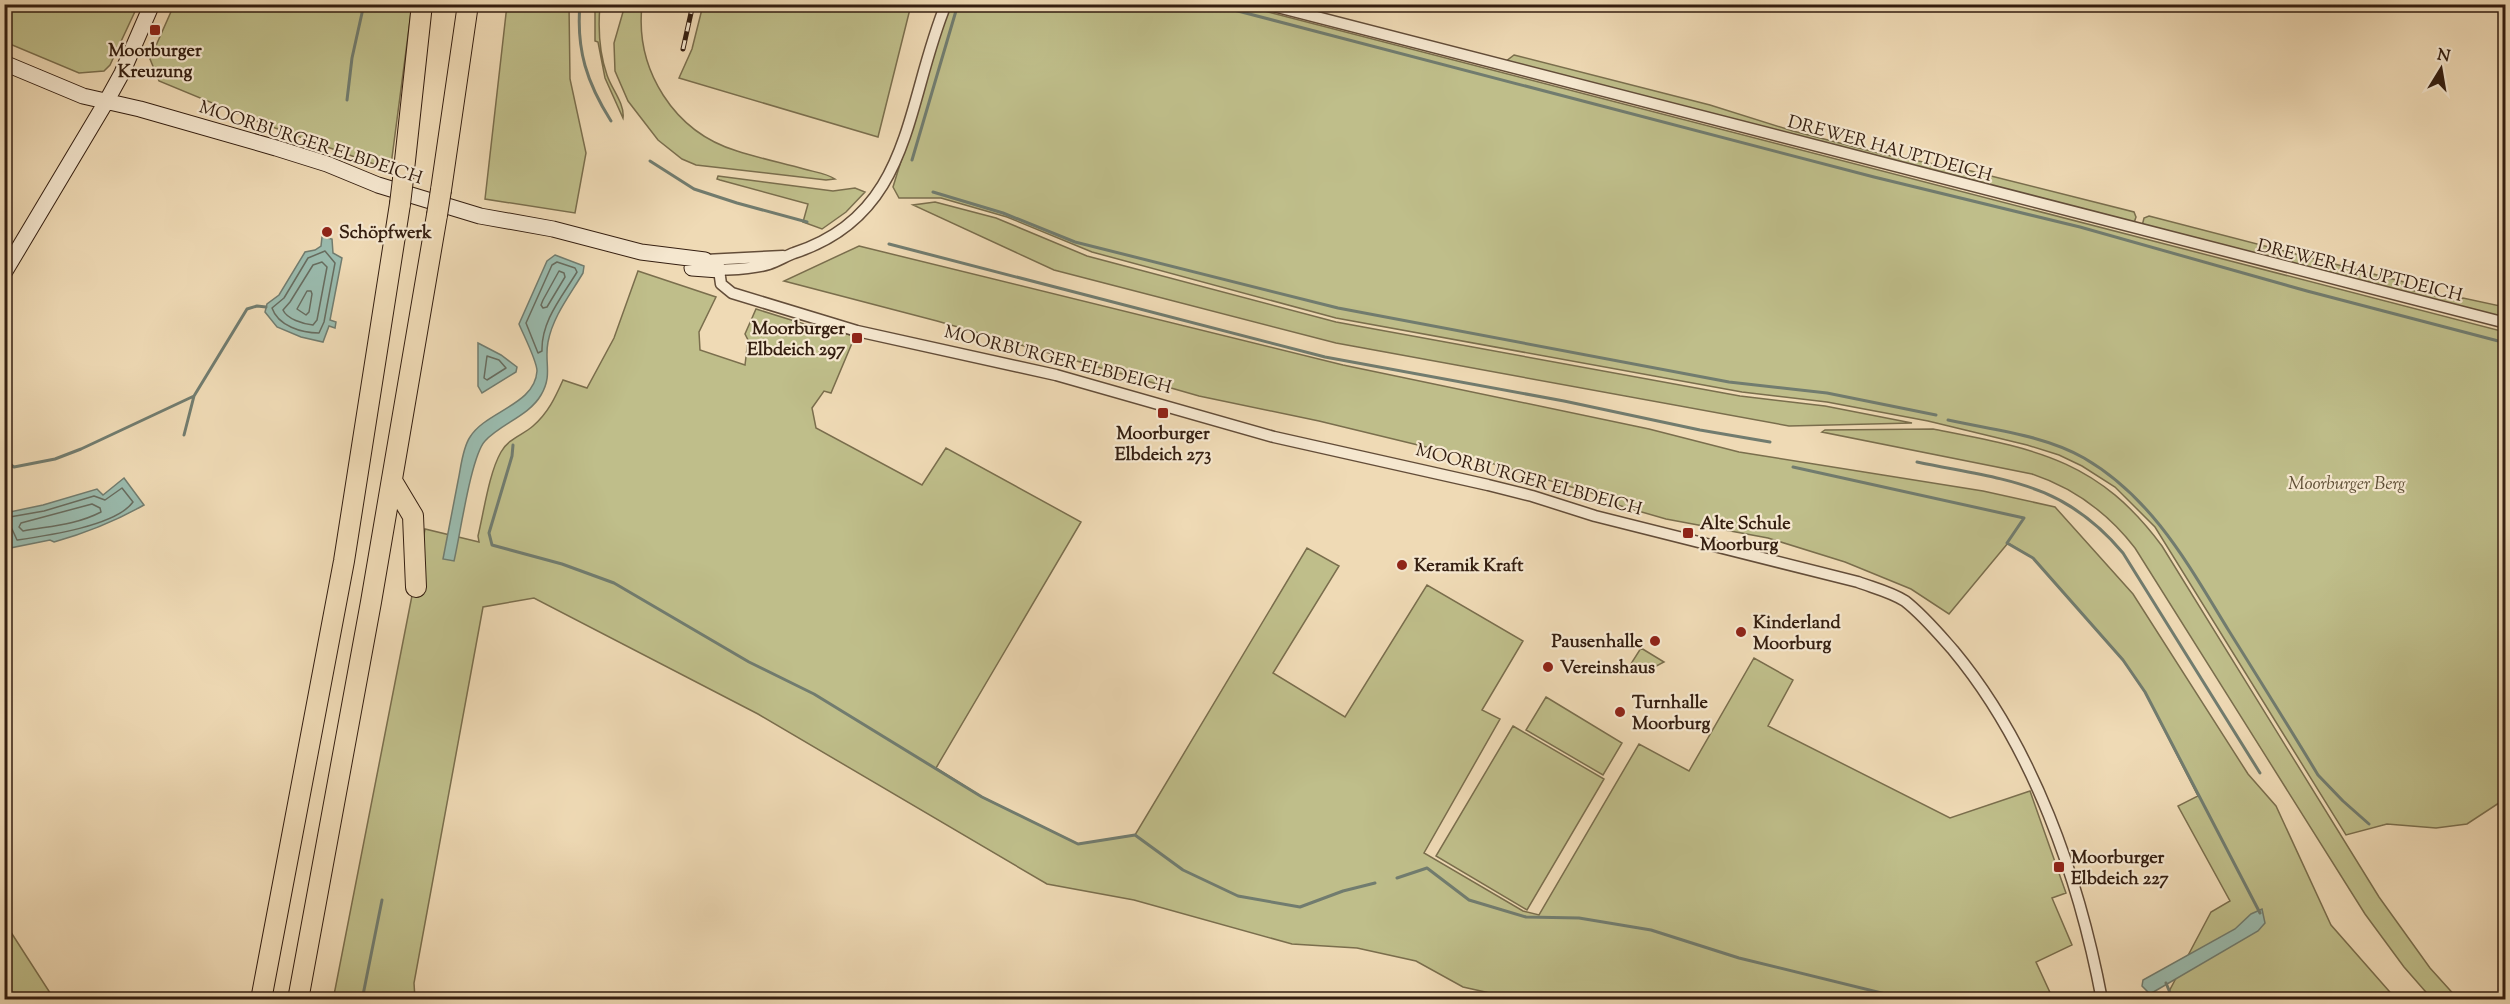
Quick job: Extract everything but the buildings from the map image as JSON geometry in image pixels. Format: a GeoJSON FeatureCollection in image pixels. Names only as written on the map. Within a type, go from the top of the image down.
{"type":"FeatureCollection","features":[{"type":"Feature","properties":{"kind":"highway"},"geometry":{"type":"LineString","coordinates":[[261,999],[344,561],[404,179],[422,4]]}},
{"type":"Feature","properties":{"kind":"highway"},"geometry":{"type":"LineString","coordinates":[[419,32],[428,4]]}},
{"type":"Feature","properties":{"kind":"highway"},"geometry":{"type":"LineString","coordinates":[[298,999],[392,481],[441,190],[468,4]]}},
{"type":"Feature","properties":{"kind":"highway"},"geometry":{"type":"LineString","coordinates":[[392,481],[413,516],[416,587]]}},
{"type":"Feature","properties":{"kind":"street"},"geometry":{"type":"LineString","coordinates":[[4,273],[122,73],[152,4]]}},
{"type":"Feature","properties":{"kind":"street"},"geometry":{"type":"LineString","coordinates":[[719,270],[759,267],[834,237],[867,208],[883,188],[895,163],[946,4]]}},
{"type":"Feature","properties":{"kind":"street","name":"DREWER HAUPTDEICH"},"geometry":{"type":"LineString","coordinates":[[1266,4],[2505,323]]}},
{"type":"Feature","properties":{"kind":"street","name":"MOORBURGER ELBDEICH"},"geometry":{"type":"LineString","coordinates":[[4,63],[83,96],[276,148],[327,164],[378,185],[480,216],[554,229],[661,256],[705,260],[719,270],[721,284],[732,293],[857,331],[1056,375],[1274,437],[1521,493],[1617,522],[1858,582],[1896,596],[1931,625],[1976,678],[2018,746],[2078,895],[2090,937],[2102,999]]}},
{"type":"Feature","properties":{"kind":"street","name":"MOORBURGER ELBDEICH"},"geometry":{"type":"LineString","coordinates":[[609,244],[624,253],[648,261],[687,268],[719,270]]}},
{"type":"Feature","properties":{"kind":"street"},"geometry":{"type":"LineString","coordinates":[[705,260],[789,255]]}},
{"type":"Feature","properties":{"kind":"green space"},"geometry":{"type":"Polygon","coordinates":[[[4,5],[138,5],[110,65],[104,71],[79,73],[5,42],[4,5]]]}},
{"type":"Feature","properties":{"kind":"green space"},"geometry":{"type":"Polygon","coordinates":[[[174,5],[412,5],[391,165],[374,164],[256,121],[159,81],[150,59],[174,5]]]}},
{"type":"Feature","properties":{"kind":"green space"},"geometry":{"type":"Polygon","coordinates":[[[507,5],[569,5],[570,79],[586,153],[575,213],[485,199],[507,5]]]}},
{"type":"Feature","properties":{"kind":"green space"},"geometry":{"type":"Polygon","coordinates":[[[595,5],[600,5],[602,58],[609,80],[622,107],[623,118],[605,78],[598,42],[595,41],[595,5]]]}},
{"type":"Feature","properties":{"kind":"green space"},"geometry":{"type":"Polygon","coordinates":[[[625,5],[642,5],[641,29],[652,75],[677,114],[695,129],[715,142],[737,151],[835,179],[826,180],[696,165],[682,159],[658,140],[628,101],[615,71],[614,43],[625,5]]]}},
{"type":"Feature","properties":{"kind":"green space"},"geometry":{"type":"Polygon","coordinates":[[[703,5],[911,5],[878,137],[679,78],[692,49],[703,5]]]}},
{"type":"Feature","properties":{"kind":"green space","name":"Moorburger Berg"},"geometry":{"type":"Polygon","coordinates":[[[949,5],[1241,5],[2505,332],[2505,799],[2467,824],[2436,828],[2387,824],[2346,835],[2155,527],[2115,487],[2082,466],[2059,455],[1928,421],[1827,402],[1742,392],[1336,318],[1092,252],[1007,217],[941,198],[899,198],[893,187],[949,5]]]}},
{"type":"Feature","properties":{"kind":"green space"},"geometry":{"type":"Polygon","coordinates":[[[1514,55],[1710,105],[1793,131],[1886,155],[1971,171],[2134,212],[2136,217],[2134,223],[1505,62],[1514,55]]]}},
{"type":"Feature","properties":{"kind":"green space"},"geometry":{"type":"Polygon","coordinates":[[[718,176],[833,191],[855,188],[865,192],[846,212],[822,229],[803,222],[808,204],[720,180],[717,179],[718,176]]]}},
{"type":"Feature","properties":{"kind":"green space"},"geometry":{"type":"Polygon","coordinates":[[[935,202],[996,218],[1087,256],[1336,322],[1740,396],[1825,406],[1912,423],[1789,426],[1336,343],[1054,270],[913,205],[935,202]]]}},
{"type":"Feature","properties":{"kind":"green space"},"geometry":{"type":"Polygon","coordinates":[[[2149,216],[2404,282],[2407,289],[2457,301],[2463,298],[2505,307],[2505,321],[2142,226],[2144,218],[2149,216]]]}},
{"type":"Feature","properties":{"kind":"green space"},"geometry":{"type":"Polygon","coordinates":[[[859,246],[1343,365],[1649,429],[1739,452],[1983,491],[2055,507],[2133,594],[2248,774],[2276,806],[2331,925],[2396,999],[2165,999],[2211,912],[2230,901],[2178,806],[2198,796],[2145,692],[2123,660],[2033,558],[2008,543],[1949,614],[1911,589],[1845,562],[1768,538],[1666,519],[1614,504],[1615,500],[1484,461],[1319,421],[1199,396],[937,321],[784,281],[859,246]]]}},
{"type":"Feature","properties":{"kind":"green space"},"geometry":{"type":"Polygon","coordinates":[[[638,271],[716,297],[699,332],[700,350],[745,365],[748,340],[745,334],[756,309],[804,324],[855,336],[831,393],[824,391],[812,408],[816,428],[922,485],[946,448],[1081,522],[936,768],[982,797],[1078,844],[1135,835],[1307,548],[1339,566],[1273,673],[1345,717],[1427,585],[1523,641],[1482,710],[1500,719],[1424,853],[1523,911],[1539,915],[1639,744],[1689,771],[1754,658],[1793,680],[1768,726],[1950,818],[2030,791],[2066,893],[2052,898],[2072,945],[2036,962],[2053,999],[1521,1000],[1463,987],[1416,961],[1357,948],[1292,944],[1134,900],[1047,884],[758,714],[534,598],[483,607],[414,983],[415,999],[333,1000],[425,529],[479,542],[478,536],[487,492],[501,452],[508,443],[543,416],[563,380],[587,388],[614,338],[638,271]]]}},
{"type":"Feature","properties":{"kind":"green space"},"geometry":{"type":"Polygon","coordinates":[[[1933,429],[2002,443],[2061,462],[2088,476],[2113,493],[2138,517],[2162,546],[2379,897],[2430,968],[2458,999],[2432,999],[2404,967],[2365,914],[2135,548],[2102,513],[2076,494],[2032,474],[1822,432],[1825,430],[1933,429]]]}},
{"type":"Feature","properties":{"kind":"green space"},"geometry":{"type":"Polygon","coordinates":[[[1641,648],[1664,662],[1647,671],[1627,670],[1641,648]]]}},
{"type":"Feature","properties":{"kind":"green space"},"geometry":{"type":"Polygon","coordinates":[[[1546,697],[1622,743],[1603,775],[1526,730],[1546,697]]]}},
{"type":"Feature","properties":{"kind":"green space"},"geometry":{"type":"Polygon","coordinates":[[[1513,726],[1604,779],[1527,910],[1436,856],[1513,726]]]}},
{"type":"Feature","properties":{"kind":"green space"},"geometry":{"type":"Polygon","coordinates":[[[5,923],[54,999],[5,999],[5,923]]]}},
{"type":"Feature","properties":{"kind":"water"},"geometry":{"type":"Polygon","coordinates":[[[322,237],[332,239],[333,253],[342,258],[330,320],[336,322],[335,328],[329,326],[323,342],[301,337],[277,327],[265,312],[267,304],[279,295],[305,252],[321,246],[322,237]]]}},
{"type":"Feature","properties":{"kind":"water"},"geometry":{"type":"Polygon","coordinates":[[[555,255],[584,266],[583,273],[550,332],[545,388],[529,409],[491,435],[480,449],[471,479],[454,561],[443,559],[467,442],[477,428],[519,400],[534,383],[536,367],[519,324],[547,261],[555,255]]]}},
{"type":"Feature","properties":{"kind":"water"},"geometry":{"type":"Polygon","coordinates":[[[478,343],[501,355],[517,367],[516,372],[482,393],[478,386],[478,343]]]}},
{"type":"Feature","properties":{"kind":"water"},"geometry":{"type":"Polygon","coordinates":[[[124,478],[144,505],[111,522],[66,539],[10,548],[5,513],[43,505],[97,489],[103,495],[124,478]]]}},
{"type":"Feature","properties":{"kind":"water"},"geometry":{"type":"Polygon","coordinates":[[[2262,909],[2265,923],[2258,931],[2150,994],[2142,986],[2143,980],[2235,929],[2251,914],[2262,909]]]}},
{"type":"Feature","properties":{"kind":"waterway"},"geometry":{"type":"LineString","coordinates":[[347,100],[352,58],[364,4]]}},
{"type":"Feature","properties":{"kind":"waterway"},"geometry":{"type":"LineString","coordinates":[[580,4],[580,36],[585,66],[595,93],[611,121]]}},
{"type":"Feature","properties":{"kind":"waterway"},"geometry":{"type":"LineString","coordinates":[[912,160],[958,4]]}},
{"type":"Feature","properties":{"kind":"waterway"},"geometry":{"type":"LineString","coordinates":[[1211,4],[1874,177],[2080,227],[2307,291],[2506,343]]}},
{"type":"Feature","properties":{"kind":"waterway"},"geometry":{"type":"LineString","coordinates":[[650,161],[694,189],[807,222]]}},
{"type":"Feature","properties":{"kind":"waterway"},"geometry":{"type":"LineString","coordinates":[[933,192],[1003,213],[1075,242],[1338,308],[1729,382],[1827,393],[1936,415]]}},
{"type":"Feature","properties":{"kind":"waterway"},"geometry":{"type":"LineString","coordinates":[[889,244],[1325,357],[1770,442]]}},
{"type":"Feature","properties":{"kind":"waterway"},"geometry":{"type":"LineString","coordinates":[[4,460],[14,467],[55,459],[194,396],[247,309],[257,306],[266,307]]}},
{"type":"Feature","properties":{"kind":"waterway"},"geometry":{"type":"LineString","coordinates":[[184,435],[194,396]]}},
{"type":"Feature","properties":{"kind":"waterway"},"geometry":{"type":"LineString","coordinates":[[1948,420],[2018,434],[2069,450],[2108,474],[2130,493],[2150,513],[2184,558],[2318,775],[2369,824]]}},
{"type":"Feature","properties":{"kind":"waterway"},"geometry":{"type":"LineString","coordinates":[[513,445],[512,456],[489,533],[492,545],[562,564],[614,583],[749,662],[814,694],[982,797],[1078,844],[1135,835],[1183,870],[1238,896],[1300,907],[1343,891],[1375,883]]}},
{"type":"Feature","properties":{"kind":"waterway"},"geometry":{"type":"LineString","coordinates":[[1917,462],[2030,487],[2078,511],[2100,529],[2123,553],[2260,773]]}},
{"type":"Feature","properties":{"kind":"waterway"},"geometry":{"type":"LineString","coordinates":[[1793,467],[2024,518],[2007,543],[2033,558],[2123,660],[2145,692],[2260,913]]}},
{"type":"Feature","properties":{"kind":"waterway"},"geometry":{"type":"LineString","coordinates":[[1397,878],[1427,868],[1469,900],[1526,917],[1579,918],[1651,930],[1739,958],[1910,1000]]}},
{"type":"Feature","properties":{"kind":"waterway"},"geometry":{"type":"LineString","coordinates":[[362,1000],[382,900]]}},
{"type":"Feature","properties":{"kind":"waterway"},"geometry":{"type":"LineString","coordinates":[[2166,983],[2173,1000]]}},
{"type":"Feature","properties":{"kind":"railway"},"geometry":{"type":"LineString","coordinates":[[683,49],[693,4]]}},
{"type":"Feature","properties":{"kind":"place","name":"Moorburger Kreuzung"},"geometry":{"type":"Point","coordinates":[155,30]}},
{"type":"Feature","properties":{"kind":"place","name":"Schöpfwerk"},"geometry":{"type":"Point","coordinates":[327,232]}},
{"type":"Feature","properties":{"kind":"place","name":"Moorburger Elbdeich 297"},"geometry":{"type":"Point","coordinates":[857,338]}},
{"type":"Feature","properties":{"kind":"place","name":"Moorburger Elbdeich 273"},"geometry":{"type":"Point","coordinates":[1163,413]}},
{"type":"Feature","properties":{"kind":"place","name":"Alte Schule Moorburg"},"geometry":{"type":"Point","coordinates":[1688,533]}},
{"type":"Feature","properties":{"kind":"place","name":"Keramik Kraft"},"geometry":{"type":"Point","coordinates":[1402,565]}},
{"type":"Feature","properties":{"kind":"place","name":"Kinderland Moorburg"},"geometry":{"type":"Point","coordinates":[1741,632]}},
{"type":"Feature","properties":{"kind":"place","name":"Pausenhalle"},"geometry":{"type":"Point","coordinates":[1655,641]}},
{"type":"Feature","properties":{"kind":"place","name":"Vereinshaus"},"geometry":{"type":"Point","coordinates":[1548,667]}},
{"type":"Feature","properties":{"kind":"place","name":"Turnhalle Moorburg"},"geometry":{"type":"Point","coordinates":[1620,712]}},
{"type":"Feature","properties":{"kind":"place","name":"Moorburger Elbdeich 227"},"geometry":{"type":"Point","coordinates":[2059,867]}}]}
